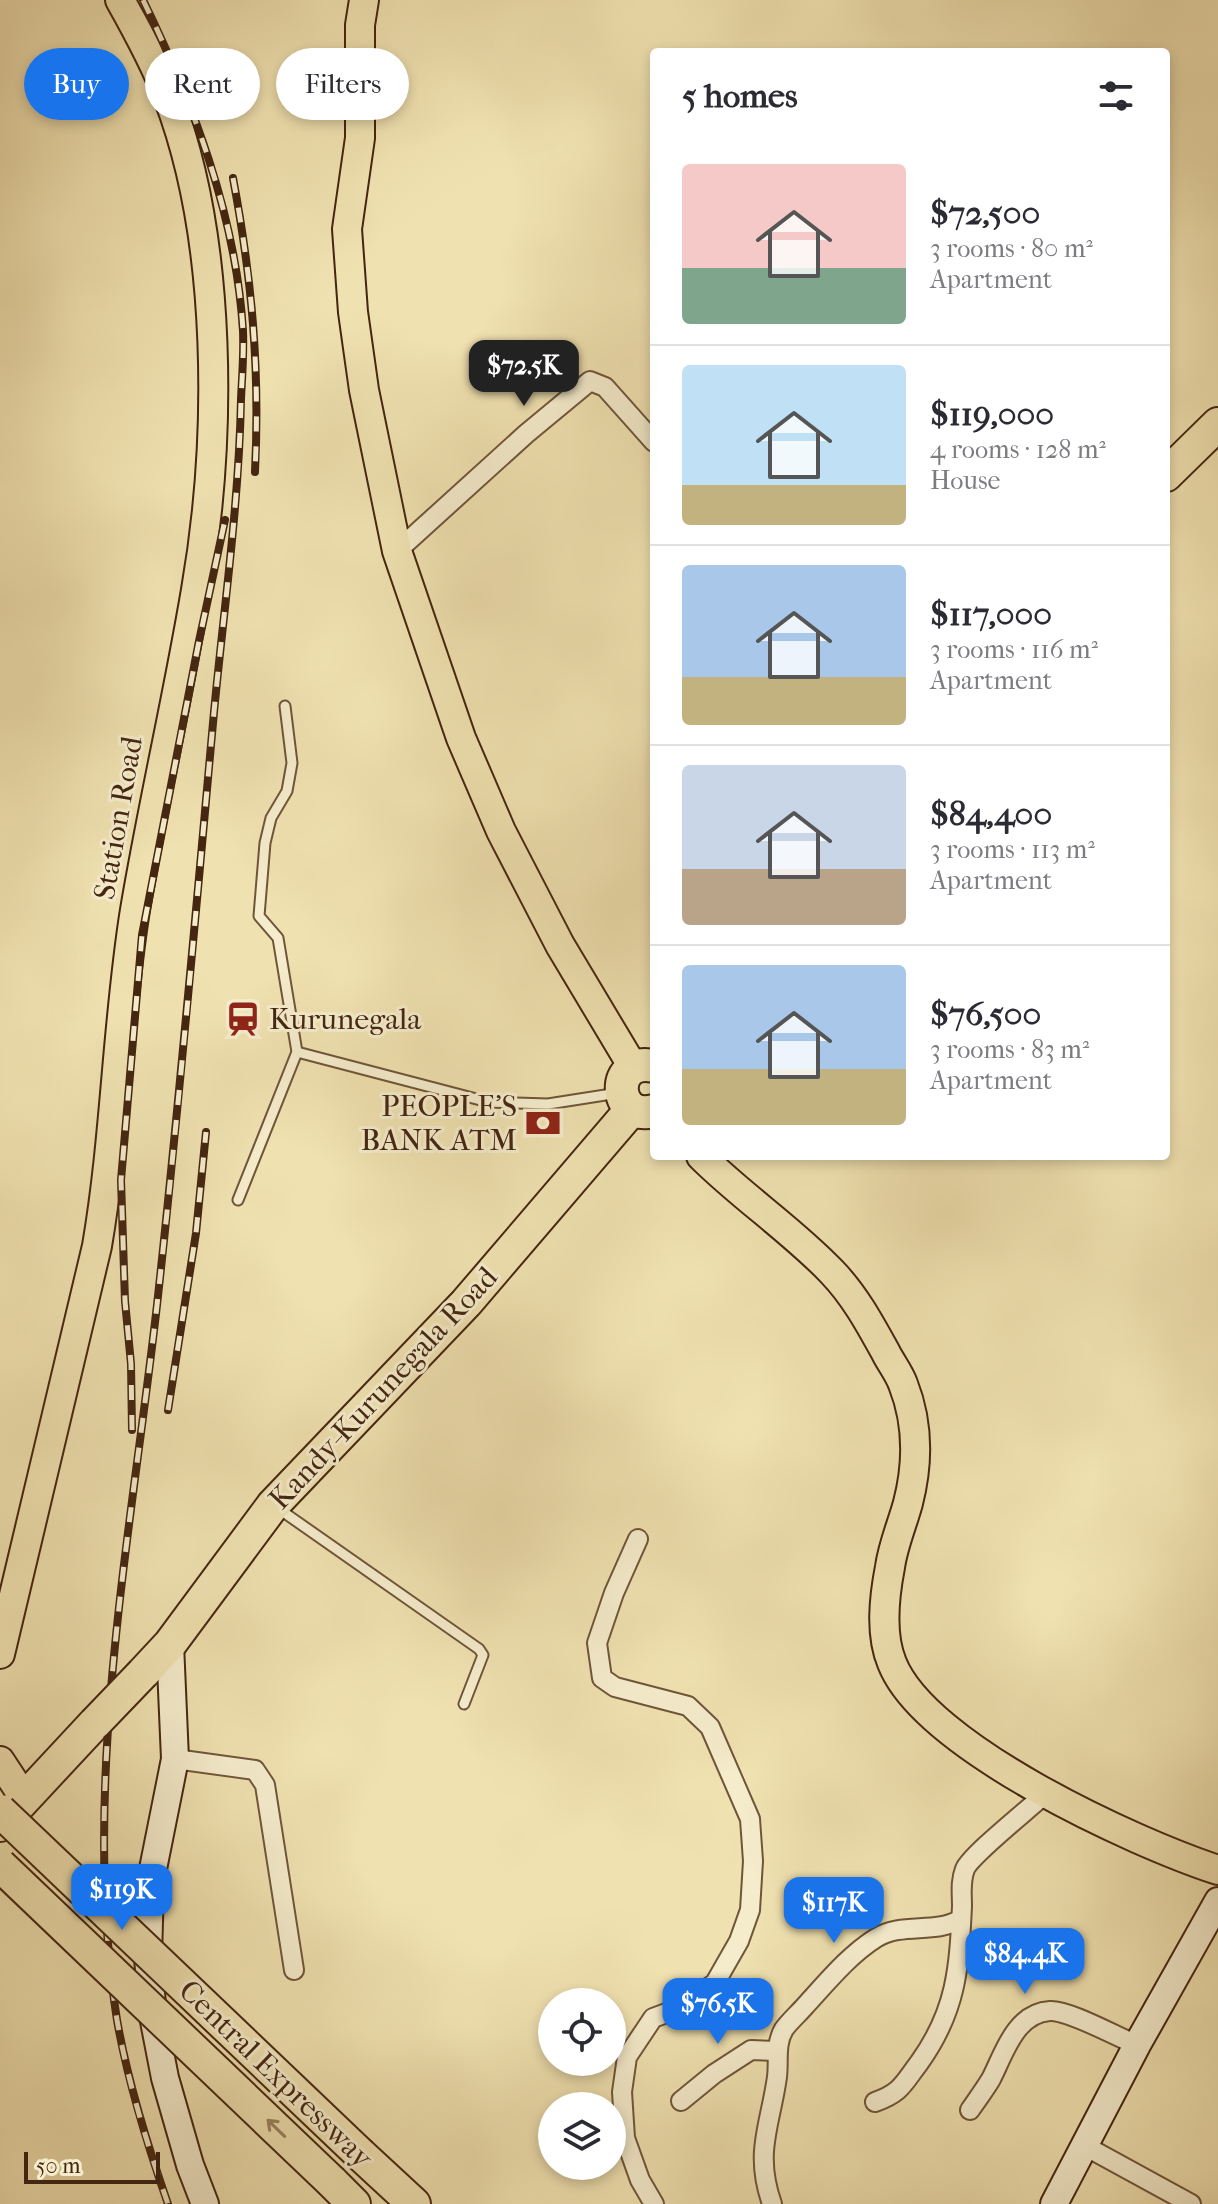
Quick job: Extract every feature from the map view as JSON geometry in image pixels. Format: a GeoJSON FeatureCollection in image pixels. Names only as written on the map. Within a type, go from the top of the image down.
{"type":"FeatureCollection","features":[{"type":"Feature","properties":{"kind":"highway"},"geometry":{"type":"LineString","coordinates":[[1170,471],[1218,424]]}},
{"type":"Feature","properties":{"kind":"highway","name":"Kandy-Kurunegala Road"},"geometry":{"type":"LineString","coordinates":[[13,1805],[170,1644],[273,1505],[466,1303],[639,1089]]}},
{"type":"Feature","properties":{"kind":"highway"},"geometry":{"type":"LineString","coordinates":[[0,1825],[13,1805]]}},
{"type":"Feature","properties":{"kind":"highway","name":"Central Expressway"},"geometry":{"type":"LineString","coordinates":[[13,1805],[361,2155],[414,2204]]}},
{"type":"Feature","properties":{"kind":"highway","name":"Central Expressway"},"geometry":{"type":"LineString","coordinates":[[0,1865],[343,2193]]}},
{"type":"Feature","properties":{"kind":"main road","name":"Station Road"},"geometry":{"type":"LineString","coordinates":[[0,1654],[32,1527],[107,1187],[130,939],[196,589],[212,434],[212,340],[197,208],[169,100],[149,51],[120,0]]}},
{"type":"Feature","properties":{"kind":"main road"},"geometry":{"type":"LineString","coordinates":[[364,0],[360,25],[360,138],[347,229],[353,312],[364,390],[397,551],[461,738],[501,831],[639,1089]]}},
{"type":"Feature","properties":{"kind":"main road"},"geometry":{"type":"LineString","coordinates":[[706,1160],[833,1273],[870,1322],[903,1384],[914,1424],[915,1459],[913,1482],[890,1566],[887,1591],[886,1636],[897,1674],[918,1701],[939,1720],[969,1744],[1045,1794],[1122,1833],[1218,1870]]}},
{"type":"Feature","properties":{"kind":"main road"},"geometry":{"type":"LineString","coordinates":[[0,1761],[13,1805]]}},
{"type":"Feature","properties":{"kind":"street"},"geometry":{"type":"LineString","coordinates":[[397,551],[526,434],[590,381],[605,387],[650,438]]}},
{"type":"Feature","properties":{"kind":"street"},"geometry":{"type":"LineString","coordinates":[[638,1539],[614,1593],[597,1643],[602,1678],[615,1687],[688,1706],[710,1727],[750,1819],[753,1861],[750,1910],[739,1941],[715,1983],[677,2009],[653,2018],[627,2057],[622,2092],[625,2138],[640,2180],[654,2204]]}},
{"type":"Feature","properties":{"kind":"street"},"geometry":{"type":"LineString","coordinates":[[170,1644],[175,1759],[150,1884],[148,1958],[153,2016],[165,2078],[205,2204]]}},
{"type":"Feature","properties":{"kind":"street"},"geometry":{"type":"LineString","coordinates":[[175,1759],[255,1770],[265,1785],[294,1970]]}},
{"type":"Feature","properties":{"kind":"street"},"geometry":{"type":"LineString","coordinates":[[875,2102],[895,2095],[937,2037],[957,1983],[960,1888],[965,1867],[976,1853],[1045,1794]]}},
{"type":"Feature","properties":{"kind":"street"},"geometry":{"type":"LineString","coordinates":[[1054,2204],[1137,2045],[1218,1901]]}},
{"type":"Feature","properties":{"kind":"street"},"geometry":{"type":"LineString","coordinates":[[772,2204],[764,2182],[762,2156],[776,2081],[777,2051],[783,2030],[848,1960],[878,1937],[901,1930],[945,1928],[959,1920]]}},
{"type":"Feature","properties":{"kind":"street"},"geometry":{"type":"LineString","coordinates":[[970,2110],[1016,2031],[1034,2015],[1050,2011],[1068,2015],[1137,2045]]}},
{"type":"Feature","properties":{"kind":"street"},"geometry":{"type":"LineString","coordinates":[[681,2101],[751,2050],[777,2051]]}},
{"type":"Feature","properties":{"kind":"street"},"geometry":{"type":"LineString","coordinates":[[1085,2146],[1191,2204]]}},
{"type":"Feature","properties":{"kind":"lane"},"geometry":{"type":"LineString","coordinates":[[238,1200],[297,1052],[278,938],[259,916],[265,843],[271,818],[287,791],[292,763],[285,706]]}},
{"type":"Feature","properties":{"kind":"lane"},"geometry":{"type":"LineString","coordinates":[[297,1052],[488,1102],[548,1104],[639,1089]]}},
{"type":"Feature","properties":{"kind":"lane"},"geometry":{"type":"LineString","coordinates":[[273,1505],[479,1649],[483,1655],[464,1704]]}},
{"type":"Feature","properties":{"kind":"railway"},"geometry":{"type":"LineString","coordinates":[[143,0],[179,79],[209,161],[231,245],[239,288],[243,340],[234,516],[180,1083],[157,1305],[113,1662],[107,1753],[104,1843],[107,1932],[117,2020],[139,2113],[168,2204]]}},
{"type":"Feature","properties":{"kind":"railway"},"geometry":{"type":"LineString","coordinates":[[233,178],[253,324],[255,472]]}},
{"type":"Feature","properties":{"kind":"railway"},"geometry":{"type":"LineString","coordinates":[[132,1430],[121,1180],[142,935],[225,520]]}},
{"type":"Feature","properties":{"kind":"railway"},"geometry":{"type":"LineString","coordinates":[[168,1410],[196,1233],[206,1132]]}},
{"type":"Feature","properties":{"kind":"place","name":"Kurunegala"},"geometry":{"type":"Point","coordinates":[243,1019]}},
{"type":"Feature","properties":{"kind":"place","name":"PEOPLE'S BANK ATM"},"geometry":{"type":"Point","coordinates":[543,1123]}}]}
